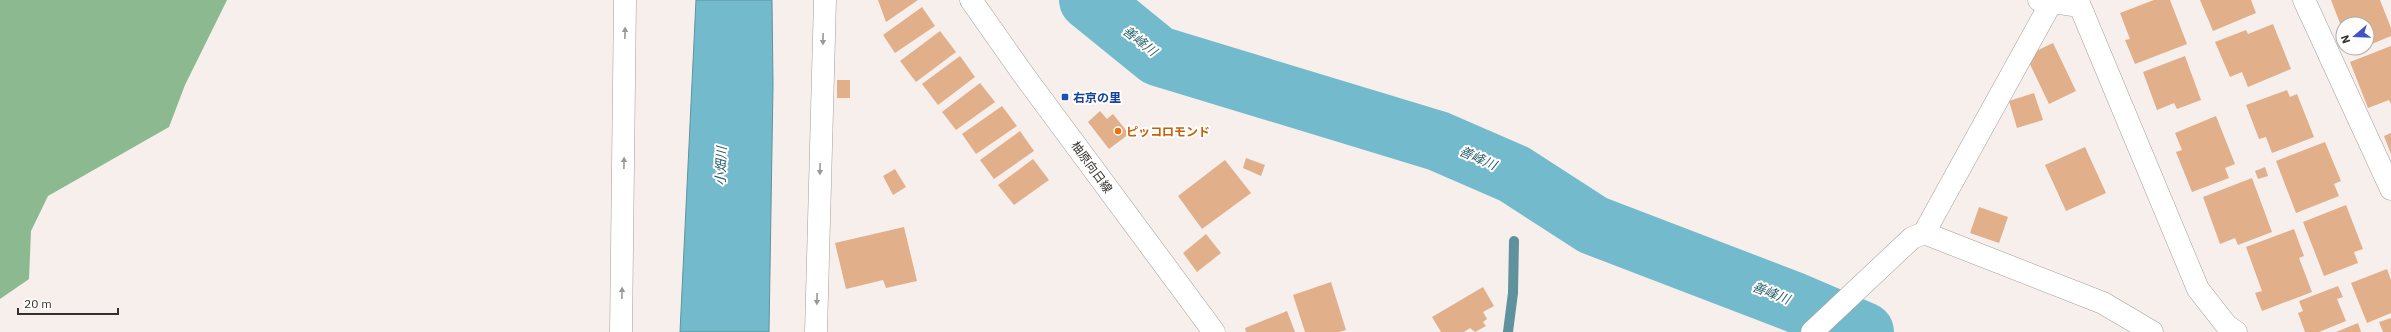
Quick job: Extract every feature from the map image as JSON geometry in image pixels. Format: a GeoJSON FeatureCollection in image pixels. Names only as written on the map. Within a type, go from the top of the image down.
{"type":"FeatureCollection","features":[{"type":"Feature","properties":{"kind":"street"},"geometry":{"type":"LineString","coordinates":[[621,332],[626,0]]}},
{"type":"Feature","properties":{"kind":"street"},"geometry":{"type":"LineString","coordinates":[[816,332],[825,0]]}},
{"type":"Feature","properties":{"kind":"street","name":"柚原向日線"},"geometry":{"type":"LineString","coordinates":[[971,0],[1023,74],[1214,332]]}},
{"type":"Feature","properties":{"kind":"street"},"geometry":{"type":"LineString","coordinates":[[2304,0],[2391,189]]}},
{"type":"Feature","properties":{"kind":"street"},"geometry":{"type":"LineString","coordinates":[[1812,332],[1918,235],[2045,2],[2083,2],[2198,289],[2227,326],[2236,332]]}},
{"type":"Feature","properties":{"kind":"street"},"geometry":{"type":"LineString","coordinates":[[1918,235],[2103,303],[2152,332]]}},
{"type":"Feature","properties":{"kind":"green space"},"geometry":{"type":"Polygon","coordinates":[[[0,0],[227,0],[185,85],[169,127],[48,196],[31,231],[29,279],[0,299],[0,0]]]}},
{"type":"Feature","properties":{"kind":"water","name":"小畑川"},"geometry":{"type":"Polygon","coordinates":[[[696,0],[772,0],[773,85],[769,332],[680,332],[696,0]]]}},
{"type":"Feature","properties":{"kind":"building"},"geometry":{"type":"Polygon","coordinates":[[[878,0],[918,0],[886,22],[878,0]]]}},
{"type":"Feature","properties":{"kind":"building"},"geometry":{"type":"Polygon","coordinates":[[[2154,0],[2170,0],[2187,44],[2135,64],[2125,40],[2130,39],[2120,13],[2154,0]]]}},
{"type":"Feature","properties":{"kind":"building"},"geometry":{"type":"Polygon","coordinates":[[[2200,0],[2251,0],[2256,13],[2213,31],[2200,0]]]}},
{"type":"Feature","properties":{"kind":"building"},"geometry":{"type":"Polygon","coordinates":[[[2331,0],[2380,0],[2391,28],[2391,36],[2375,43],[2375,16],[2337,16],[2331,0]]]}},
{"type":"Feature","properties":{"kind":"building"},"geometry":{"type":"Polygon","coordinates":[[[922,7],[935,26],[895,53],[883,35],[922,7]]]}},
{"type":"Feature","properties":{"kind":"building"},"geometry":{"type":"Polygon","coordinates":[[[2273,24],[2291,69],[2248,87],[2242,72],[2230,77],[2215,42],[2246,30],[2248,34],[2273,24]]]}},
{"type":"Feature","properties":{"kind":"building"},"geometry":{"type":"Polygon","coordinates":[[[940,31],[956,52],[916,82],[900,61],[940,31]]]}},
{"type":"Feature","properties":{"kind":"building"},"geometry":{"type":"Polygon","coordinates":[[[2053,43],[2076,91],[2049,104],[2026,56],[2053,43]]]}},
{"type":"Feature","properties":{"kind":"building"},"geometry":{"type":"Polygon","coordinates":[[[2391,46],[2391,104],[2389,100],[2368,108],[2350,62],[2365,56],[2375,56],[2375,52],[2391,46]]]}},
{"type":"Feature","properties":{"kind":"building"},"geometry":{"type":"Polygon","coordinates":[[[960,56],[975,77],[938,105],[922,84],[960,56]]]}},
{"type":"Feature","properties":{"kind":"building"},"geometry":{"type":"Polygon","coordinates":[[[2185,56],[2201,100],[2177,109],[2174,103],[2157,110],[2143,72],[2185,56]]]}},
{"type":"Feature","properties":{"kind":"building"},"geometry":{"type":"Polygon","coordinates":[[[837,80],[850,80],[850,98],[837,98],[837,80]]]}},
{"type":"Feature","properties":{"kind":"building"},"geometry":{"type":"Polygon","coordinates":[[[980,83],[995,102],[956,130],[942,112],[980,83]]]}},
{"type":"Feature","properties":{"kind":"building"},"geometry":{"type":"Polygon","coordinates":[[[2287,90],[2290,97],[2297,94],[2314,137],[2272,153],[2266,137],[2259,139],[2246,105],[2287,90]]]}},
{"type":"Feature","properties":{"kind":"building"},"geometry":{"type":"Polygon","coordinates":[[[2034,93],[2043,120],[2017,128],[2009,101],[2034,93]]]}},
{"type":"Feature","properties":{"kind":"building"},"geometry":{"type":"Polygon","coordinates":[[[1002,106],[1017,126],[976,154],[962,134],[1002,106]]]}},
{"type":"Feature","properties":{"kind":"building"},"geometry":{"type":"Polygon","coordinates":[[[1100,111],[1107,119],[1113,114],[1129,134],[1109,149],[1088,122],[1100,111]]]}},
{"type":"Feature","properties":{"kind":"building"},"geometry":{"type":"Polygon","coordinates":[[[2216,116],[2235,164],[2225,168],[2229,178],[2192,192],[2176,152],[2182,150],[2175,133],[2216,116]]]}},
{"type":"Feature","properties":{"kind":"building"},"geometry":{"type":"Polygon","coordinates":[[[1020,131],[1034,151],[994,179],[980,160],[1020,131]]]}},
{"type":"Feature","properties":{"kind":"building"},"geometry":{"type":"Polygon","coordinates":[[[2391,133],[2391,154],[2384,136],[2391,133]]]}},
{"type":"Feature","properties":{"kind":"building"},"geometry":{"type":"Polygon","coordinates":[[[2325,142],[2341,181],[2334,184],[2339,196],[2296,213],[2276,161],[2325,142]]]}},
{"type":"Feature","properties":{"kind":"building"},"geometry":{"type":"Polygon","coordinates":[[[2085,147],[2106,193],[2066,211],[2045,165],[2085,147]]]}},
{"type":"Feature","properties":{"kind":"building"},"geometry":{"type":"Polygon","coordinates":[[[1246,158],[1265,165],[1261,176],[1243,168],[1246,158]]]}},
{"type":"Feature","properties":{"kind":"building"},"geometry":{"type":"Polygon","coordinates":[[[1033,159],[1049,180],[1014,205],[998,185],[1033,159]]]}},
{"type":"Feature","properties":{"kind":"building"},"geometry":{"type":"Polygon","coordinates":[[[1225,160],[1251,193],[1202,229],[1178,196],[1225,160]]]}},
{"type":"Feature","properties":{"kind":"building"},"geometry":{"type":"Polygon","coordinates":[[[2265,167],[2268,176],[2258,179],[2255,171],[2265,167]]]}},
{"type":"Feature","properties":{"kind":"building"},"geometry":{"type":"Polygon","coordinates":[[[895,169],[906,187],[893,195],[883,176],[895,169]]]}},
{"type":"Feature","properties":{"kind":"building"},"geometry":{"type":"Polygon","coordinates":[[[2252,178],[2272,232],[2238,245],[2235,238],[2220,244],[2203,197],[2252,178]]]}},
{"type":"Feature","properties":{"kind":"building"},"geometry":{"type":"Polygon","coordinates":[[[2346,205],[2363,249],[2354,252],[2358,263],[2324,276],[2303,222],[2346,205]]]}},
{"type":"Feature","properties":{"kind":"building"},"geometry":{"type":"Polygon","coordinates":[[[1979,207],[2008,217],[1999,243],[1970,233],[1979,207]]]}},
{"type":"Feature","properties":{"kind":"building"},"geometry":{"type":"Polygon","coordinates":[[[904,227],[917,281],[886,288],[883,280],[846,289],[835,243],[904,227]]]}},
{"type":"Feature","properties":{"kind":"building"},"geometry":{"type":"Polygon","coordinates":[[[2294,229],[2304,256],[2299,258],[2312,292],[2262,311],[2255,293],[2262,291],[2246,247],[2294,229]]]}},
{"type":"Feature","properties":{"kind":"building"},"geometry":{"type":"Polygon","coordinates":[[[1206,234],[1221,253],[1197,272],[1183,253],[1206,234]]]}},
{"type":"Feature","properties":{"kind":"building"},"geometry":{"type":"Polygon","coordinates":[[[2387,269],[2391,280],[2391,313],[2367,323],[2351,283],[2387,269]]]}},
{"type":"Feature","properties":{"kind":"building"},"geometry":{"type":"Polygon","coordinates":[[[1331,282],[1346,330],[1339,332],[1305,332],[1293,295],[1331,282]]]}},
{"type":"Feature","properties":{"kind":"building"},"geometry":{"type":"Polygon","coordinates":[[[2338,286],[2343,297],[2337,299],[2346,321],[2319,332],[2305,332],[2298,313],[2303,311],[2299,301],[2338,286]]]}},
{"type":"Feature","properties":{"kind":"building"},"geometry":{"type":"Polygon","coordinates":[[[1483,287],[1494,306],[1483,312],[1487,319],[1483,322],[1486,326],[1475,332],[1470,328],[1464,332],[1441,332],[1432,317],[1483,287]]]}},
{"type":"Feature","properties":{"kind":"building"},"geometry":{"type":"Polygon","coordinates":[[[1287,311],[1295,332],[1246,332],[1245,328],[1287,311]]]}},
{"type":"Feature","properties":{"kind":"building"},"geometry":{"type":"Polygon","coordinates":[[[2391,318],[2391,332],[2383,332],[2379,322],[2391,318]]]}},
{"type":"Feature","properties":{"kind":"building"},"geometry":{"type":"Polygon","coordinates":[[[2358,323],[2361,332],[2336,332],[2358,323]]]}},
{"type":"Feature","properties":{"kind":"waterway","name":"善峰川"},"geometry":{"type":"LineString","coordinates":[[1089,0],[1158,56],[1438,141],[1514,174],[1593,225],[1794,302],[1864,332]]}},
{"type":"Feature","properties":{"kind":"waterway"},"geometry":{"type":"LineString","coordinates":[[1508,332],[1513,293],[1514,241]]}},
{"type":"Feature","properties":{"kind":"place","name":"右京の里"},"geometry":{"type":"Point","coordinates":[1065,97]}},
{"type":"Feature","properties":{"kind":"place","name":"ピッコロモンド"},"geometry":{"type":"Point","coordinates":[1118,131]}}]}
